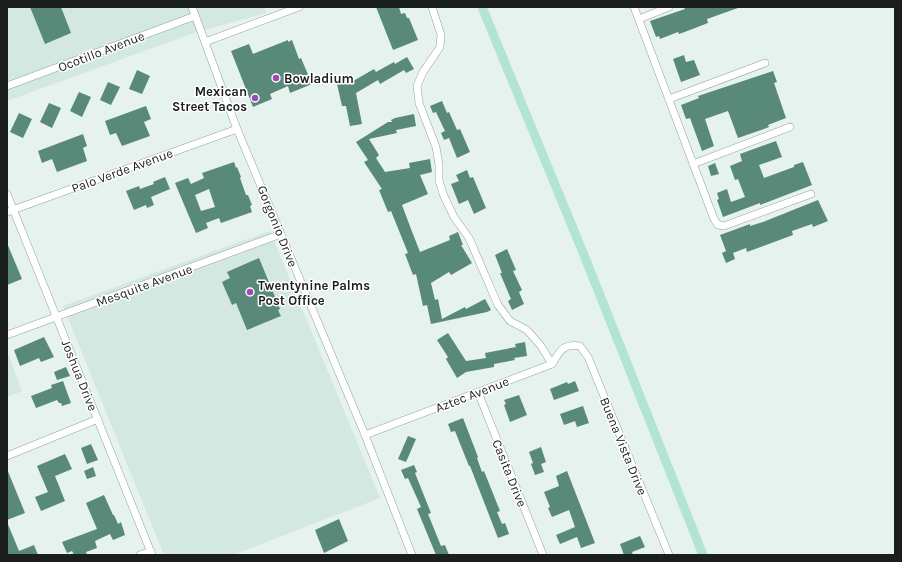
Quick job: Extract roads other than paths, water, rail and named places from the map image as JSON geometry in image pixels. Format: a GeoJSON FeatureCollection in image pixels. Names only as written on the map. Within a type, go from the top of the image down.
{"type":"FeatureCollection","features":[{"type":"Feature","properties":{"kind":"street","name":"Gorgonio Drive"},"geometry":{"type":"LineString","coordinates":[[192,7],[238,129],[365,434],[412,555]]}},
{"type":"Feature","properties":{"kind":"street"},"geometry":{"type":"LineString","coordinates":[[205,42],[300,7]]}},
{"type":"Feature","properties":{"kind":"street"},"geometry":{"type":"LineString","coordinates":[[432,7],[441,35],[440,47],[423,72],[417,86],[419,103],[436,147],[439,165],[439,180],[443,194],[454,217],[469,238],[498,305],[510,320],[526,330],[541,346],[552,364]]}},
{"type":"Feature","properties":{"kind":"street"},"geometry":{"type":"LineString","coordinates":[[634,7],[714,219],[718,225],[724,226],[811,194]]}},
{"type":"Feature","properties":{"kind":"street"},"geometry":{"type":"LineString","coordinates":[[639,19],[669,7]]}},
{"type":"Feature","properties":{"kind":"street","name":"Ocotillo Avenue"},"geometry":{"type":"LineString","coordinates":[[7,86],[195,16]]}},
{"type":"Feature","properties":{"kind":"street"},"geometry":{"type":"LineString","coordinates":[[669,99],[765,63]]}},
{"type":"Feature","properties":{"kind":"street"},"geometry":{"type":"LineString","coordinates":[[694,164],[790,127]]}},
{"type":"Feature","properties":{"kind":"street","name":"Palo Verde Avenue"},"geometry":{"type":"LineString","coordinates":[[10,211],[238,129]]}},
{"type":"Feature","properties":{"kind":"street","name":"Joshua Drive"},"geometry":{"type":"LineString","coordinates":[[7,194],[10,211],[57,316],[152,553]]}},
{"type":"Feature","properties":{"kind":"street","name":"Mesquite Avenue"},"geometry":{"type":"LineString","coordinates":[[7,335],[281,234]]}},
{"type":"Feature","properties":{"kind":"street","name":"Buena Vista Drive"},"geometry":{"type":"LineString","coordinates":[[552,364],[562,348],[572,344],[580,346],[588,357],[669,555]]}},
{"type":"Feature","properties":{"kind":"street","name":"Aztec Avenue"},"geometry":{"type":"LineString","coordinates":[[365,434],[552,364]]}},
{"type":"Feature","properties":{"kind":"street","name":"Casita Drive"},"geometry":{"type":"LineString","coordinates":[[478,392],[543,555]]}},
{"type":"Feature","properties":{"kind":"street"},"geometry":{"type":"LineString","coordinates":[[7,456],[98,419]]}},
{"type":"Feature","properties":{"kind":"street"},"geometry":{"type":"LineString","coordinates":[[140,555],[152,553]]}},
{"type":"Feature","properties":{"kind":"waterway"},"geometry":{"type":"LineString","coordinates":[[482,7],[586,260],[703,555]]}},
{"type":"Feature","properties":{"kind":"place","name":"Bowladium"},"geometry":{"type":"Point","coordinates":[276,78]}},
{"type":"Feature","properties":{"kind":"place","name":"Mexican Street Tacos"},"geometry":{"type":"Point","coordinates":[255,98]}},
{"type":"Feature","properties":{"kind":"place","name":"Twentynine Palms Post Office"},"geometry":{"type":"Point","coordinates":[250,292]}}]}
